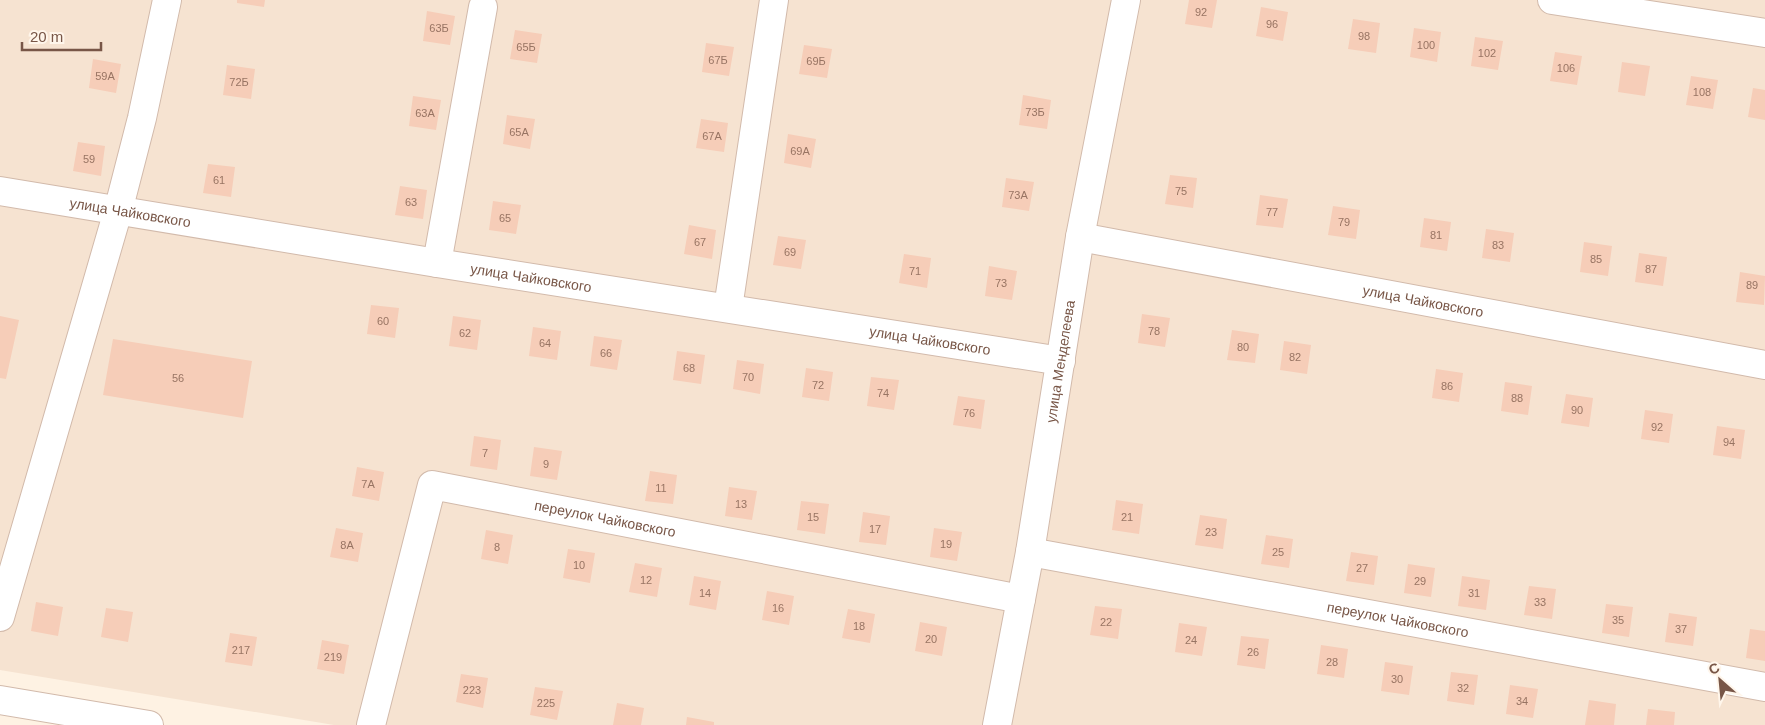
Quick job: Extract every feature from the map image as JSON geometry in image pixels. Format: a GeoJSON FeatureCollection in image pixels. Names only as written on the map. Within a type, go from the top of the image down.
{"type":"FeatureCollection","features":[{"type":"Feature","properties":{"kind":"street"},"geometry":{"type":"LineString","coordinates":[[0,617],[118,211],[142,118],[167,0]]}},
{"type":"Feature","properties":{"kind":"street"},"geometry":{"type":"LineString","coordinates":[[728,308],[774,0]]}},
{"type":"Feature","properties":{"kind":"street","name":"улица Менделеева"},"geometry":{"type":"LineString","coordinates":[[997,725],[1030,552],[1080,237],[1126,0]]}},
{"type":"Feature","properties":{"kind":"street"},"geometry":{"type":"LineString","coordinates":[[1552,0],[1765,33]]}},
{"type":"Feature","properties":{"kind":"street"},"geometry":{"type":"LineString","coordinates":[[437,263],[483,7]]}},
{"type":"Feature","properties":{"kind":"street","name":"улица Чайковского"},"geometry":{"type":"LineString","coordinates":[[0,191],[437,263],[1061,361]]}},
{"type":"Feature","properties":{"kind":"street","name":"улица Чайковского"},"geometry":{"type":"LineString","coordinates":[[1080,237],[1765,365]]}},
{"type":"Feature","properties":{"kind":"street","name":"переулок Чайковского"},"geometry":{"type":"LineString","coordinates":[[371,725],[432,486],[1021,599]]}},
{"type":"Feature","properties":{"kind":"street","name":"переулок Чайковского"},"geometry":{"type":"LineString","coordinates":[[1030,552],[1765,687]]}},
{"type":"Feature","properties":{"kind":"street"},"geometry":{"type":"LineString","coordinates":[[0,700],[149,725]]}},
{"type":"Feature","properties":{"kind":"shaded area"},"geometry":{"type":"Polygon","coordinates":[[[0,0],[1765,0],[1765,725],[334,725],[0,670],[0,0]]]}},
{"type":"Feature","properties":{"kind":"building"},"geometry":{"type":"Polygon","coordinates":[[[237,0],[265,0],[264,7],[237,3],[237,0]]]}},
{"type":"Feature","properties":{"kind":"building"},"geometry":{"type":"Polygon","coordinates":[[[1189,0],[1217,0],[1212,28],[1185,24],[1189,0]]]}},
{"type":"Feature","properties":{"kind":"building"},"geometry":{"type":"Polygon","coordinates":[[[1261,7],[1288,12],[1283,41],[1256,36],[1261,7]]]}},
{"type":"Feature","properties":{"kind":"building"},"geometry":{"type":"Polygon","coordinates":[[[427,11],[455,16],[450,45],[423,41],[427,11]]]}},
{"type":"Feature","properties":{"kind":"building"},"geometry":{"type":"Polygon","coordinates":[[[1353,19],[1380,23],[1376,53],[1348,49],[1353,19]]]}},
{"type":"Feature","properties":{"kind":"building"},"geometry":{"type":"Polygon","coordinates":[[[1414,28],[1441,32],[1437,62],[1410,57],[1414,28]]]}},
{"type":"Feature","properties":{"kind":"building"},"geometry":{"type":"Polygon","coordinates":[[[515,30],[542,34],[537,63],[510,59],[515,30]]]}},
{"type":"Feature","properties":{"kind":"building"},"geometry":{"type":"Polygon","coordinates":[[[1475,37],[1503,41],[1498,70],[1471,66],[1475,37]]]}},
{"type":"Feature","properties":{"kind":"building"},"geometry":{"type":"Polygon","coordinates":[[[706,43],[734,47],[729,76],[702,72],[706,43]]]}},
{"type":"Feature","properties":{"kind":"building"},"geometry":{"type":"Polygon","coordinates":[[[804,45],[832,49],[827,78],[799,74],[804,45]]]}},
{"type":"Feature","properties":{"kind":"building"},"geometry":{"type":"Polygon","coordinates":[[[1555,52],[1582,56],[1577,85],[1550,81],[1555,52]]]}},
{"type":"Feature","properties":{"kind":"building"},"geometry":{"type":"Polygon","coordinates":[[[93,59],[121,64],[116,93],[89,88],[93,59]]]}},
{"type":"Feature","properties":{"kind":"building"},"geometry":{"type":"Polygon","coordinates":[[[1622,62],[1650,66],[1645,96],[1618,92],[1622,62]]]}},
{"type":"Feature","properties":{"kind":"building"},"geometry":{"type":"Polygon","coordinates":[[[227,65],[255,69],[251,99],[223,95],[227,65]]]}},
{"type":"Feature","properties":{"kind":"building"},"geometry":{"type":"Polygon","coordinates":[[[1691,76],[1718,80],[1713,109],[1686,105],[1691,76]]]}},
{"type":"Feature","properties":{"kind":"building"},"geometry":{"type":"Polygon","coordinates":[[[1753,88],[1765,90],[1765,120],[1748,117],[1753,88]]]}},
{"type":"Feature","properties":{"kind":"building"},"geometry":{"type":"Polygon","coordinates":[[[1023,95],[1051,100],[1047,129],[1019,125],[1023,95]]]}},
{"type":"Feature","properties":{"kind":"building"},"geometry":{"type":"Polygon","coordinates":[[[413,96],[441,100],[436,130],[409,126],[413,96]]]}},
{"type":"Feature","properties":{"kind":"building"},"geometry":{"type":"Polygon","coordinates":[[[507,115],[535,119],[530,149],[503,144],[507,115]]]}},
{"type":"Feature","properties":{"kind":"building"},"geometry":{"type":"Polygon","coordinates":[[[701,119],[728,123],[724,152],[696,148],[701,119]]]}},
{"type":"Feature","properties":{"kind":"building"},"geometry":{"type":"Polygon","coordinates":[[[788,134],[816,139],[811,168],[784,163],[788,134]]]}},
{"type":"Feature","properties":{"kind":"building"},"geometry":{"type":"Polygon","coordinates":[[[78,142],[105,146],[101,176],[73,171],[78,142]]]}},
{"type":"Feature","properties":{"kind":"building"},"geometry":{"type":"Polygon","coordinates":[[[208,164],[235,167],[231,197],[203,193],[208,164]]]}},
{"type":"Feature","properties":{"kind":"building"},"geometry":{"type":"Polygon","coordinates":[[[1170,175],[1197,178],[1193,208],[1165,204],[1170,175]]]}},
{"type":"Feature","properties":{"kind":"building"},"geometry":{"type":"Polygon","coordinates":[[[1006,178],[1034,182],[1029,211],[1002,207],[1006,178]]]}},
{"type":"Feature","properties":{"kind":"building"},"geometry":{"type":"Polygon","coordinates":[[[400,186],[427,190],[423,219],[395,215],[400,186]]]}},
{"type":"Feature","properties":{"kind":"building"},"geometry":{"type":"Polygon","coordinates":[[[1260,195],[1288,199],[1283,228],[1256,225],[1260,195]]]}},
{"type":"Feature","properties":{"kind":"building"},"geometry":{"type":"Polygon","coordinates":[[[493,201],[521,205],[516,234],[489,230],[493,201]]]}},
{"type":"Feature","properties":{"kind":"building"},"geometry":{"type":"Polygon","coordinates":[[[1333,206],[1360,210],[1356,239],[1328,235],[1333,206]]]}},
{"type":"Feature","properties":{"kind":"building"},"geometry":{"type":"Polygon","coordinates":[[[1424,218],[1451,222],[1447,251],[1420,247],[1424,218]]]}},
{"type":"Feature","properties":{"kind":"building"},"geometry":{"type":"Polygon","coordinates":[[[689,225],[716,230],[712,259],[684,254],[689,225]]]}},
{"type":"Feature","properties":{"kind":"building"},"geometry":{"type":"Polygon","coordinates":[[[1486,229],[1514,233],[1510,262],[1482,258],[1486,229]]]}},
{"type":"Feature","properties":{"kind":"building"},"geometry":{"type":"Polygon","coordinates":[[[778,236],[806,240],[801,269],[773,265],[778,236]]]}},
{"type":"Feature","properties":{"kind":"building"},"geometry":{"type":"Polygon","coordinates":[[[1584,242],[1612,246],[1608,276],[1580,272],[1584,242]]]}},
{"type":"Feature","properties":{"kind":"building"},"geometry":{"type":"Polygon","coordinates":[[[1639,253],[1667,257],[1663,286],[1635,282],[1639,253]]]}},
{"type":"Feature","properties":{"kind":"building"},"geometry":{"type":"Polygon","coordinates":[[[904,254],[931,258],[927,288],[899,283],[904,254]]]}},
{"type":"Feature","properties":{"kind":"building"},"geometry":{"type":"Polygon","coordinates":[[[989,266],[1017,271],[1012,300],[985,296],[989,266]]]}},
{"type":"Feature","properties":{"kind":"building"},"geometry":{"type":"Polygon","coordinates":[[[1740,272],[1765,276],[1764,305],[1736,302],[1740,272]]]}},
{"type":"Feature","properties":{"kind":"building"},"geometry":{"type":"Polygon","coordinates":[[[371,305],[399,308],[395,338],[367,334],[371,305]]]}},
{"type":"Feature","properties":{"kind":"building"},"geometry":{"type":"Polygon","coordinates":[[[1142,314],[1170,318],[1165,347],[1138,343],[1142,314]]]}},
{"type":"Feature","properties":{"kind":"building"},"geometry":{"type":"Polygon","coordinates":[[[0,316],[19,320],[6,379],[0,378],[0,316]]]}},
{"type":"Feature","properties":{"kind":"building"},"geometry":{"type":"Polygon","coordinates":[[[453,316],[481,320],[477,350],[449,346],[453,316]]]}},
{"type":"Feature","properties":{"kind":"building"},"geometry":{"type":"Polygon","coordinates":[[[533,327],[561,331],[557,360],[529,356],[533,327]]]}},
{"type":"Feature","properties":{"kind":"building"},"geometry":{"type":"Polygon","coordinates":[[[1232,330],[1259,334],[1255,363],[1227,360],[1232,330]]]}},
{"type":"Feature","properties":{"kind":"building"},"geometry":{"type":"Polygon","coordinates":[[[594,336],[622,340],[617,370],[590,366],[594,336]]]}},
{"type":"Feature","properties":{"kind":"building"},"geometry":{"type":"Polygon","coordinates":[[[113,339],[252,361],[243,418],[103,395],[113,339]]]}},
{"type":"Feature","properties":{"kind":"building"},"geometry":{"type":"Polygon","coordinates":[[[1284,341],[1311,345],[1307,374],[1280,370],[1284,341]]]}},
{"type":"Feature","properties":{"kind":"building"},"geometry":{"type":"Polygon","coordinates":[[[677,351],[705,355],[701,384],[673,380],[677,351]]]}},
{"type":"Feature","properties":{"kind":"building"},"geometry":{"type":"Polygon","coordinates":[[[737,360],[764,364],[760,394],[733,389],[737,360]]]}},
{"type":"Feature","properties":{"kind":"building"},"geometry":{"type":"Polygon","coordinates":[[[806,368],[833,372],[829,401],[802,397],[806,368]]]}},
{"type":"Feature","properties":{"kind":"building"},"geometry":{"type":"Polygon","coordinates":[[[1436,369],[1463,373],[1459,402],[1432,398],[1436,369]]]}},
{"type":"Feature","properties":{"kind":"building"},"geometry":{"type":"Polygon","coordinates":[[[871,377],[899,380],[894,410],[867,406],[871,377]]]}},
{"type":"Feature","properties":{"kind":"building"},"geometry":{"type":"Polygon","coordinates":[[[1505,382],[1532,386],[1528,415],[1501,411],[1505,382]]]}},
{"type":"Feature","properties":{"kind":"building"},"geometry":{"type":"Polygon","coordinates":[[[1566,394],[1593,398],[1589,427],[1561,423],[1566,394]]]}},
{"type":"Feature","properties":{"kind":"building"},"geometry":{"type":"Polygon","coordinates":[[[958,396],[985,400],[981,429],[953,425],[958,396]]]}},
{"type":"Feature","properties":{"kind":"building"},"geometry":{"type":"Polygon","coordinates":[[[1645,410],[1673,414],[1669,443],[1641,439],[1645,410]]]}},
{"type":"Feature","properties":{"kind":"building"},"geometry":{"type":"Polygon","coordinates":[[[1717,426],[1745,430],[1741,459],[1713,455],[1717,426]]]}},
{"type":"Feature","properties":{"kind":"building"},"geometry":{"type":"Polygon","coordinates":[[[474,436],[501,440],[497,470],[470,466],[474,436]]]}},
{"type":"Feature","properties":{"kind":"building"},"geometry":{"type":"Polygon","coordinates":[[[534,447],[562,451],[557,480],[530,476],[534,447]]]}},
{"type":"Feature","properties":{"kind":"building"},"geometry":{"type":"Polygon","coordinates":[[[357,467],[384,472],[379,501],[352,496],[357,467]]]}},
{"type":"Feature","properties":{"kind":"building"},"geometry":{"type":"Polygon","coordinates":[[[650,471],[677,475],[673,504],[645,501],[650,471]]]}},
{"type":"Feature","properties":{"kind":"building"},"geometry":{"type":"Polygon","coordinates":[[[729,487],[757,491],[752,520],[725,516],[729,487]]]}},
{"type":"Feature","properties":{"kind":"building"},"geometry":{"type":"Polygon","coordinates":[[[1116,500],[1143,504],[1139,534],[1112,530],[1116,500]]]}},
{"type":"Feature","properties":{"kind":"building"},"geometry":{"type":"Polygon","coordinates":[[[801,501],[829,504],[825,534],[797,530],[801,501]]]}},
{"type":"Feature","properties":{"kind":"building"},"geometry":{"type":"Polygon","coordinates":[[[863,512],[890,516],[886,545],[859,542],[863,512]]]}},
{"type":"Feature","properties":{"kind":"building"},"geometry":{"type":"Polygon","coordinates":[[[1200,515],[1227,519],[1223,549],[1195,545],[1200,515]]]}},
{"type":"Feature","properties":{"kind":"building"},"geometry":{"type":"Polygon","coordinates":[[[336,528],[363,533],[358,562],[330,557],[336,528]]]}},
{"type":"Feature","properties":{"kind":"building"},"geometry":{"type":"Polygon","coordinates":[[[934,528],[962,532],[957,561],[930,557],[934,528]]]}},
{"type":"Feature","properties":{"kind":"building"},"geometry":{"type":"Polygon","coordinates":[[[486,530],[513,535],[508,564],[481,559],[486,530]]]}},
{"type":"Feature","properties":{"kind":"building"},"geometry":{"type":"Polygon","coordinates":[[[1266,535],[1293,539],[1289,568],[1261,564],[1266,535]]]}},
{"type":"Feature","properties":{"kind":"building"},"geometry":{"type":"Polygon","coordinates":[[[568,549],[595,553],[590,583],[563,578],[568,549]]]}},
{"type":"Feature","properties":{"kind":"building"},"geometry":{"type":"Polygon","coordinates":[[[1351,552],[1378,556],[1374,585],[1346,581],[1351,552]]]}},
{"type":"Feature","properties":{"kind":"building"},"geometry":{"type":"Polygon","coordinates":[[[635,563],[662,568],[657,597],[629,592],[635,563]]]}},
{"type":"Feature","properties":{"kind":"building"},"geometry":{"type":"Polygon","coordinates":[[[1408,564],[1435,568],[1431,597],[1404,593],[1408,564]]]}},
{"type":"Feature","properties":{"kind":"building"},"geometry":{"type":"Polygon","coordinates":[[[694,576],[721,581],[716,610],[689,605],[694,576]]]}},
{"type":"Feature","properties":{"kind":"building"},"geometry":{"type":"Polygon","coordinates":[[[1462,576],[1490,580],[1486,610],[1458,606],[1462,576]]]}},
{"type":"Feature","properties":{"kind":"building"},"geometry":{"type":"Polygon","coordinates":[[[1529,586],[1556,589],[1552,619],[1524,615],[1529,586]]]}},
{"type":"Feature","properties":{"kind":"building"},"geometry":{"type":"Polygon","coordinates":[[[767,591],[794,596],[789,625],[762,620],[767,591]]]}},
{"type":"Feature","properties":{"kind":"building"},"geometry":{"type":"Polygon","coordinates":[[[36,602],[63,607],[58,636],[31,631],[36,602]]]}},
{"type":"Feature","properties":{"kind":"building"},"geometry":{"type":"Polygon","coordinates":[[[1606,604],[1633,607],[1629,637],[1602,633],[1606,604]]]}},
{"type":"Feature","properties":{"kind":"building"},"geometry":{"type":"Polygon","coordinates":[[[1095,606],[1122,609],[1118,639],[1090,635],[1095,606]]]}},
{"type":"Feature","properties":{"kind":"building"},"geometry":{"type":"Polygon","coordinates":[[[106,608],[133,612],[128,642],[101,637],[106,608]]]}},
{"type":"Feature","properties":{"kind":"building"},"geometry":{"type":"Polygon","coordinates":[[[848,609],[875,614],[870,643],[842,638],[848,609]]]}},
{"type":"Feature","properties":{"kind":"building"},"geometry":{"type":"Polygon","coordinates":[[[1669,613],[1697,617],[1693,646],[1665,642],[1669,613]]]}},
{"type":"Feature","properties":{"kind":"building"},"geometry":{"type":"Polygon","coordinates":[[[920,622],[947,627],[942,656],[915,651],[920,622]]]}},
{"type":"Feature","properties":{"kind":"building"},"geometry":{"type":"Polygon","coordinates":[[[1179,623],[1207,627],[1202,656],[1175,652],[1179,623]]]}},
{"type":"Feature","properties":{"kind":"building"},"geometry":{"type":"Polygon","coordinates":[[[1750,629],[1765,631],[1765,661],[1746,658],[1750,629]]]}},
{"type":"Feature","properties":{"kind":"building"},"geometry":{"type":"Polygon","coordinates":[[[230,633],[257,637],[252,666],[225,662],[230,633]]]}},
{"type":"Feature","properties":{"kind":"building"},"geometry":{"type":"Polygon","coordinates":[[[1241,636],[1269,639],[1265,669],[1237,665],[1241,636]]]}},
{"type":"Feature","properties":{"kind":"building"},"geometry":{"type":"Polygon","coordinates":[[[322,640],[349,645],[344,674],[317,669],[322,640]]]}},
{"type":"Feature","properties":{"kind":"building"},"geometry":{"type":"Polygon","coordinates":[[[1321,645],[1348,649],[1344,678],[1317,674],[1321,645]]]}},
{"type":"Feature","properties":{"kind":"building"},"geometry":{"type":"Polygon","coordinates":[[[1385,662],[1413,666],[1409,695],[1381,691],[1385,662]]]}},
{"type":"Feature","properties":{"kind":"building"},"geometry":{"type":"Polygon","coordinates":[[[1451,672],[1478,675],[1474,705],[1447,701],[1451,672]]]}},
{"type":"Feature","properties":{"kind":"building"},"geometry":{"type":"Polygon","coordinates":[[[461,674],[488,678],[483,708],[456,702],[461,674]]]}},
{"type":"Feature","properties":{"kind":"building"},"geometry":{"type":"Polygon","coordinates":[[[1510,685],[1538,689],[1533,718],[1506,714],[1510,685]]]}},
{"type":"Feature","properties":{"kind":"building"},"geometry":{"type":"Polygon","coordinates":[[[535,687],[563,691],[557,720],[530,715],[535,687]]]}},
{"type":"Feature","properties":{"kind":"building"},"geometry":{"type":"Polygon","coordinates":[[[1589,700],[1616,704],[1614,725],[1585,725],[1589,700]]]}},
{"type":"Feature","properties":{"kind":"building"},"geometry":{"type":"Polygon","coordinates":[[[617,703],[644,708],[641,725],[613,725],[617,703]]]}},
{"type":"Feature","properties":{"kind":"building"},"geometry":{"type":"Polygon","coordinates":[[[1648,709],[1675,712],[1674,725],[1646,725],[1648,709]]]}},
{"type":"Feature","properties":{"kind":"building"},"geometry":{"type":"Polygon","coordinates":[[[687,717],[714,722],[714,725],[686,725],[687,717]]]}}]}
